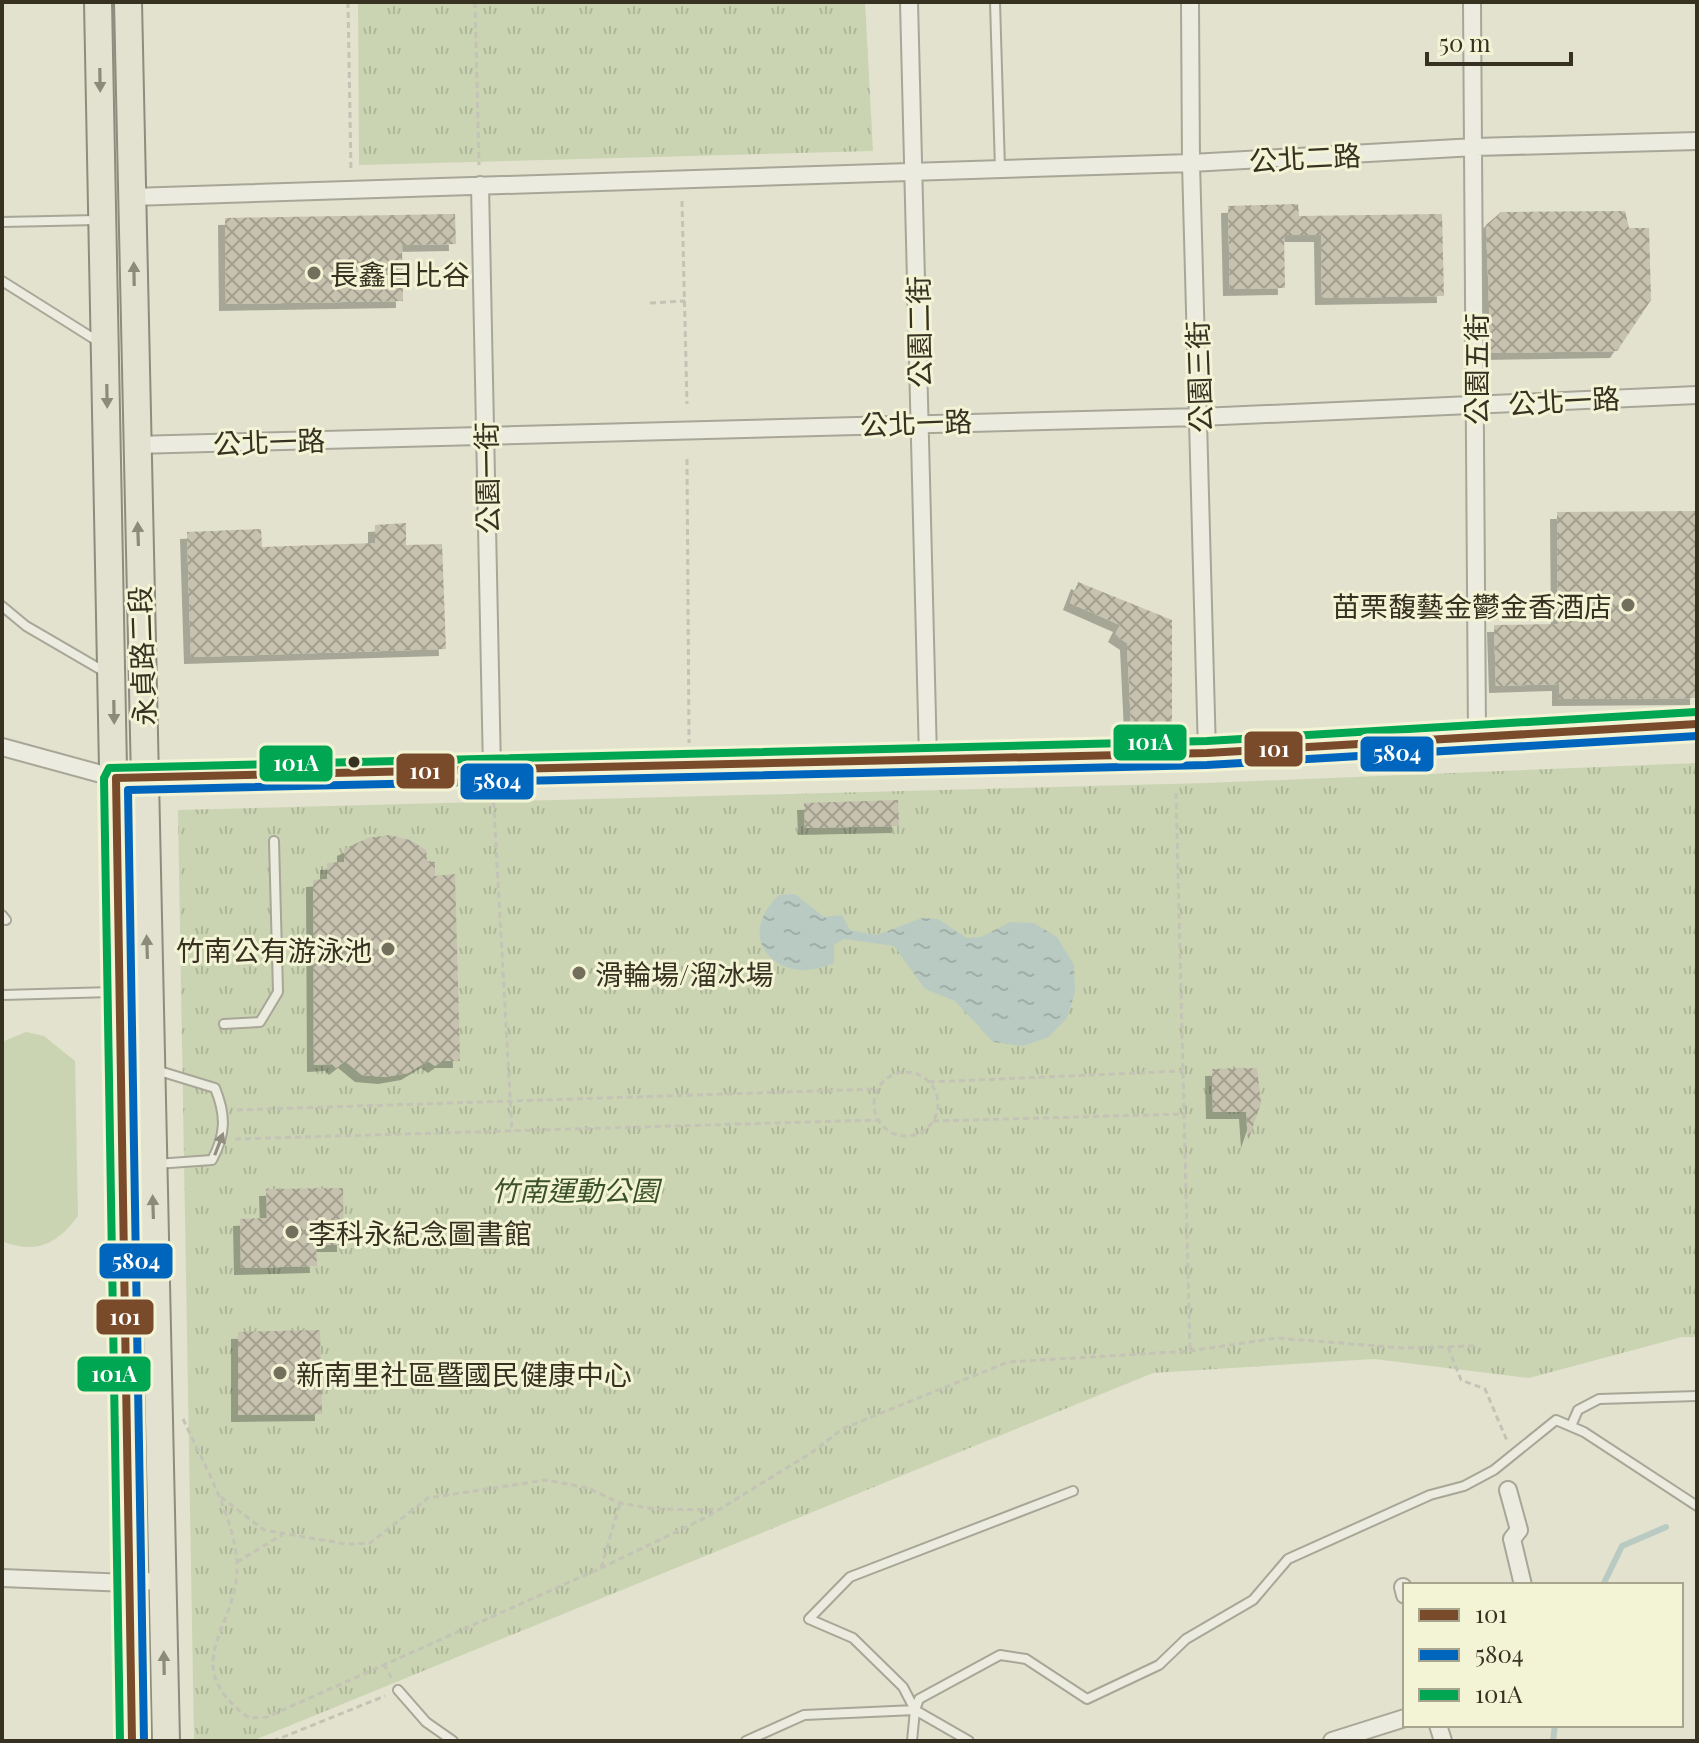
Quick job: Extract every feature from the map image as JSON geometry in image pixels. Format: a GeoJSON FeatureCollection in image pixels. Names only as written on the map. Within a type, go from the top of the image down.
{"type":"FeatureCollection","features":[{"type":"Feature","properties":{"kind":"main road","name":"永貞路二段"},"geometry":{"type":"LineString","coordinates":[[98,2],[116,778],[132,1741]]}},
{"type":"Feature","properties":{"kind":"main road","name":"永貞路二段"},"geometry":{"type":"LineString","coordinates":[[128,2],[135,445],[166,1741]]}},
{"type":"Feature","properties":{"kind":"main road"},"geometry":{"type":"LineString","coordinates":[[106,317],[135,317]]}},
{"type":"Feature","properties":{"kind":"street","name":"公園二街"},"geometry":{"type":"LineString","coordinates":[[909,2],[928,758]]}},
{"type":"Feature","properties":{"kind":"street","name":"公園三街"},"geometry":{"type":"LineString","coordinates":[[1190,2],[1191,163],[1207,753]]}},
{"type":"Feature","properties":{"kind":"street","name":"公園五街"},"geometry":{"type":"LineString","coordinates":[[1472,2],[1477,736]]}},
{"type":"Feature","properties":{"kind":"street","name":"公北二路"},"geometry":{"type":"LineString","coordinates":[[132,197],[1191,163],[1475,147],[1697,141]]}},
{"type":"Feature","properties":{"kind":"street","name":"公園一街"},"geometry":{"type":"LineString","coordinates":[[480,185],[492,770]]}},
{"type":"Feature","properties":{"kind":"street","name":"公北一路"},"geometry":{"type":"LineString","coordinates":[[135,445],[920,421],[1200,417],[1697,395]]}},
{"type":"Feature","properties":{"kind":"street"},"geometry":{"type":"LineString","coordinates":[[2,747],[116,778],[144,780],[1207,753],[1697,724]]}},
{"type":"Feature","properties":{"kind":"street"},"geometry":{"type":"LineString","coordinates":[[1508,1490],[1519,1530],[1512,1539],[1523,1583]]}},
{"type":"Feature","properties":{"kind":"street"},"geometry":{"type":"LineString","coordinates":[[2,1578],[129,1583],[163,1580]]}},
{"type":"Feature","properties":{"kind":"street"},"geometry":{"type":"LineString","coordinates":[[1332,1741],[1403,1719]]}},
{"type":"Feature","properties":{"kind":"lane"},"geometry":{"type":"LineString","coordinates":[[995,2],[1000,169]]}},
{"type":"Feature","properties":{"kind":"lane"},"geometry":{"type":"LineString","coordinates":[[2,222],[103,220]]}},
{"type":"Feature","properties":{"kind":"lane"},"geometry":{"type":"LineString","coordinates":[[2,281],[106,347]]}},
{"type":"Feature","properties":{"kind":"lane"},"geometry":{"type":"LineString","coordinates":[[2,606],[26,626],[113,676]]}},
{"type":"Feature","properties":{"kind":"lane"},"geometry":{"type":"LineString","coordinates":[[224,1024],[260,1022],[278,992],[274,841]]}},
{"type":"Feature","properties":{"kind":"lane"},"geometry":{"type":"LineString","coordinates":[[2,995],[119,992]]}},
{"type":"Feature","properties":{"kind":"lane"},"geometry":{"type":"LineString","coordinates":[[151,1069],[171,1072],[215,1088],[224,1110],[224,1139],[212,1160],[151,1165]]}},
{"type":"Feature","properties":{"kind":"lane"},"geometry":{"type":"LineString","coordinates":[[1571,1426],[1578,1410],[1599,1399],[1697,1396]]}},
{"type":"Feature","properties":{"kind":"lane"},"geometry":{"type":"LineString","coordinates":[[912,1741],[919,1699],[1000,1655],[1026,1659],[1087,1699],[1159,1665],[1186,1639],[1253,1600],[1288,1559],[1430,1495],[1464,1486],[1513,1454],[1556,1420],[1571,1426],[1697,1506]]}},
{"type":"Feature","properties":{"kind":"lane"},"geometry":{"type":"LineString","coordinates":[[915,1710],[903,1687],[853,1638],[809,1619],[850,1577],[1073,1491]]}},
{"type":"Feature","properties":{"kind":"lane"},"geometry":{"type":"LineString","coordinates":[[398,1690],[426,1722],[453,1741]]}},
{"type":"Feature","properties":{"kind":"lane"},"geometry":{"type":"LineString","coordinates":[[746,1741],[804,1715],[915,1710],[969,1741]]}},
{"type":"Feature","properties":{"kind":"path"},"geometry":{"type":"LineString","coordinates":[[348,2],[351,172]]}},
{"type":"Feature","properties":{"kind":"path"},"geometry":{"type":"LineString","coordinates":[[475,2],[479,165]]}},
{"type":"Feature","properties":{"kind":"path"},"geometry":{"type":"LineString","coordinates":[[682,201],[687,404]]}},
{"type":"Feature","properties":{"kind":"path"},"geometry":{"type":"LineString","coordinates":[[650,303],[685,301]]}},
{"type":"Feature","properties":{"kind":"path"},"geometry":{"type":"LineString","coordinates":[[687,459],[689,765]]}},
{"type":"Feature","properties":{"kind":"path"},"geometry":{"type":"LineString","coordinates":[[492,770],[512,1132]]}},
{"type":"Feature","properties":{"kind":"path"},"geometry":{"type":"LineString","coordinates":[[1176,793],[1190,1351]]}},
{"type":"Feature","properties":{"kind":"path"},"geometry":{"type":"LineString","coordinates":[[929,1082],[1183,1071]]}},
{"type":"Feature","properties":{"kind":"path"},"geometry":{"type":"LineString","coordinates":[[901,1072],[921,1075],[929,1082],[938,1100],[933,1121],[925,1129],[905,1136],[885,1128],[878,1120],[873,1099],[882,1081],[901,1072]]}},
{"type":"Feature","properties":{"kind":"path"},"geometry":{"type":"LineString","coordinates":[[224,1110],[510,1098],[877,1089]]}},
{"type":"Feature","properties":{"kind":"path"},"geometry":{"type":"LineString","coordinates":[[933,1121],[1184,1114]]}},
{"type":"Feature","properties":{"kind":"path"},"geometry":{"type":"LineString","coordinates":[[224,1139],[878,1120]]}},
{"type":"Feature","properties":{"kind":"path"},"geometry":{"type":"LineString","coordinates":[[180,1412],[220,1497],[237,1562],[235,1586],[212,1647],[212,1669],[231,1704],[249,1718],[267,1717],[601,1568],[719,1510],[811,1453],[844,1428],[1008,1362],[1190,1351],[1277,1338],[1403,1348],[1478,1346]]}},
{"type":"Feature","properties":{"kind":"path"},"geometry":{"type":"LineString","coordinates":[[1448,1347],[1461,1380],[1485,1389],[1513,1454]]}},
{"type":"Feature","properties":{"kind":"path"},"geometry":{"type":"LineString","coordinates":[[220,1497],[264,1530],[346,1544],[370,1543],[428,1498],[546,1480],[588,1488],[620,1503],[654,1509],[719,1510]]}},
{"type":"Feature","properties":{"kind":"path"},"geometry":{"type":"LineString","coordinates":[[601,1568],[620,1503]]}},
{"type":"Feature","properties":{"kind":"path"},"geometry":{"type":"LineString","coordinates":[[237,1562],[285,1534]]}},
{"type":"Feature","properties":{"kind":"path"},"geometry":{"type":"LineString","coordinates":[[273,1741],[398,1690]]}},
{"type":"Feature","properties":{"kind":"green space"},"geometry":{"type":"Polygon","coordinates":[[[865,2],[873,151],[359,165],[358,3],[865,2]]]}},
{"type":"Feature","properties":{"kind":"green space","name":"竹南運動公園"},"geometry":{"type":"Polygon","coordinates":[[[1697,763],[1697,1337],[1682,1337],[1529,1378],[1374,1359],[1153,1373],[252,1741],[194,1741],[178,810],[1206,783],[1697,763]]]}},
{"type":"Feature","properties":{"kind":"green space"},"geometry":{"type":"Polygon","coordinates":[[[26,1032],[44,1036],[75,1061],[78,1216],[54,1240],[35,1247],[2,1241],[2,1042],[26,1032]]]}},
{"type":"Feature","properties":{"kind":"water"},"geometry":{"type":"Polygon","coordinates":[[[795,894],[824,917],[842,915],[850,930],[877,935],[922,918],[938,919],[967,938],[981,937],[1010,922],[1034,923],[1057,937],[1074,965],[1075,992],[1067,1018],[1049,1037],[1023,1046],[993,1042],[955,1001],[925,989],[894,946],[844,939],[834,945],[834,963],[814,969],[781,965],[769,956],[761,943],[760,929],[765,912],[779,895],[795,894]]]}},
{"type":"Feature","properties":{"kind":"building"},"geometry":{"type":"Polygon","coordinates":[[[1298,204],[1299,216],[1442,214],[1444,296],[1322,298],[1321,235],[1284,235],[1285,288],[1230,289],[1228,206],[1298,204]]]}},
{"type":"Feature","properties":{"kind":"building"},"geometry":{"type":"Polygon","coordinates":[[[1625,211],[1629,228],[1649,228],[1651,300],[1617,351],[1491,353],[1486,225],[1501,212],[1625,211]]]}},
{"type":"Feature","properties":{"kind":"building","name":"長鑫日比谷"},"geometry":{"type":"Polygon","coordinates":[[[455,214],[456,244],[402,245],[403,301],[226,304],[225,218],[455,214]]]}},
{"type":"Feature","properties":{"kind":"building","name":"苗栗馥藝金鬱金香酒店"},"geometry":{"type":"Polygon","coordinates":[[[1697,511],[1697,698],[1559,699],[1559,684],[1496,686],[1494,625],[1558,624],[1557,512],[1697,511]]]}},
{"type":"Feature","properties":{"kind":"building"},"geometry":{"type":"Polygon","coordinates":[[[406,523],[406,545],[442,544],[446,649],[191,657],[187,532],[261,529],[262,547],[375,543],[375,525],[406,523]]]}},
{"type":"Feature","properties":{"kind":"building"},"geometry":{"type":"Polygon","coordinates":[[[1078,582],[1172,620],[1172,724],[1131,724],[1127,643],[1115,635],[1120,625],[1070,603],[1078,582]]]}},
{"type":"Feature","properties":{"kind":"building"},"geometry":{"type":"Polygon","coordinates":[[[898,800],[899,826],[805,828],[804,803],[898,800]]]}},
{"type":"Feature","properties":{"kind":"building"},"geometry":{"type":"Polygon","coordinates":[[[389,835],[410,840],[426,850],[427,861],[435,862],[435,876],[455,874],[460,1061],[442,1061],[435,1066],[428,1061],[408,1073],[385,1077],[362,1075],[345,1061],[336,1068],[332,1064],[314,1065],[313,880],[327,879],[327,863],[344,862],[344,849],[368,838],[389,835]]]}},
{"type":"Feature","properties":{"kind":"building"},"geometry":{"type":"Polygon","coordinates":[[[1257,1068],[1261,1103],[1248,1141],[1246,1112],[1213,1112],[1212,1069],[1257,1068]]]}},
{"type":"Feature","properties":{"kind":"building","name":"李科永紀念圖書館"},"geometry":{"type":"Polygon","coordinates":[[[343,1188],[344,1245],[316,1245],[317,1266],[241,1268],[240,1219],[267,1218],[266,1189],[343,1188]]]}},
{"type":"Feature","properties":{"kind":"building","name":"新南里社區暨國民健康中心"},"geometry":{"type":"Polygon","coordinates":[[[320,1330],[322,1414],[238,1415],[238,1332],[320,1330]]]}},
{"type":"Feature","properties":{"kind":"waterway"},"geometry":{"type":"LineString","coordinates":[[1604,1583],[1622,1546],[1666,1527]]}},
{"type":"Feature","properties":{"kind":"waterway"},"geometry":{"type":"LineString","coordinates":[[1553,1741],[1555,1727]]}},
{"type":"Feature","properties":{"kind":"transit line","name":"101A"},"geometry":{"type":"LineString","coordinates":[[120,1741],[104,778],[109,768],[1207,741],[1696,712]]}},
{"type":"Feature","properties":{"kind":"transit line","name":"101"},"geometry":{"type":"LineString","coordinates":[[132,1741],[116,778],[1207,753],[1697,724]]}},
{"type":"Feature","properties":{"kind":"transit line","name":"5804"},"geometry":{"type":"LineString","coordinates":[[144,1741],[128,790],[1207,765],[1697,736]]}},
{"type":"Feature","properties":{"kind":"place","name":"長鑫日比谷"},"geometry":{"type":"Point","coordinates":[314,273]}},
{"type":"Feature","properties":{"kind":"place","name":"苗栗馥藝金鬱金香酒店"},"geometry":{"type":"Point","coordinates":[1628,605]}},
{"type":"Feature","properties":{"kind":"place","name":"竹南公有游泳池"},"geometry":{"type":"Point","coordinates":[388,949]}},
{"type":"Feature","properties":{"kind":"place","name":"滑輪場/溜冰場"},"geometry":{"type":"Point","coordinates":[579,973]}},
{"type":"Feature","properties":{"kind":"place","name":"李科永紀念圖書館"},"geometry":{"type":"Point","coordinates":[292,1232]}},
{"type":"Feature","properties":{"kind":"place","name":"新南里社區暨國民健康中心"},"geometry":{"type":"Point","coordinates":[280,1373]}}]}
